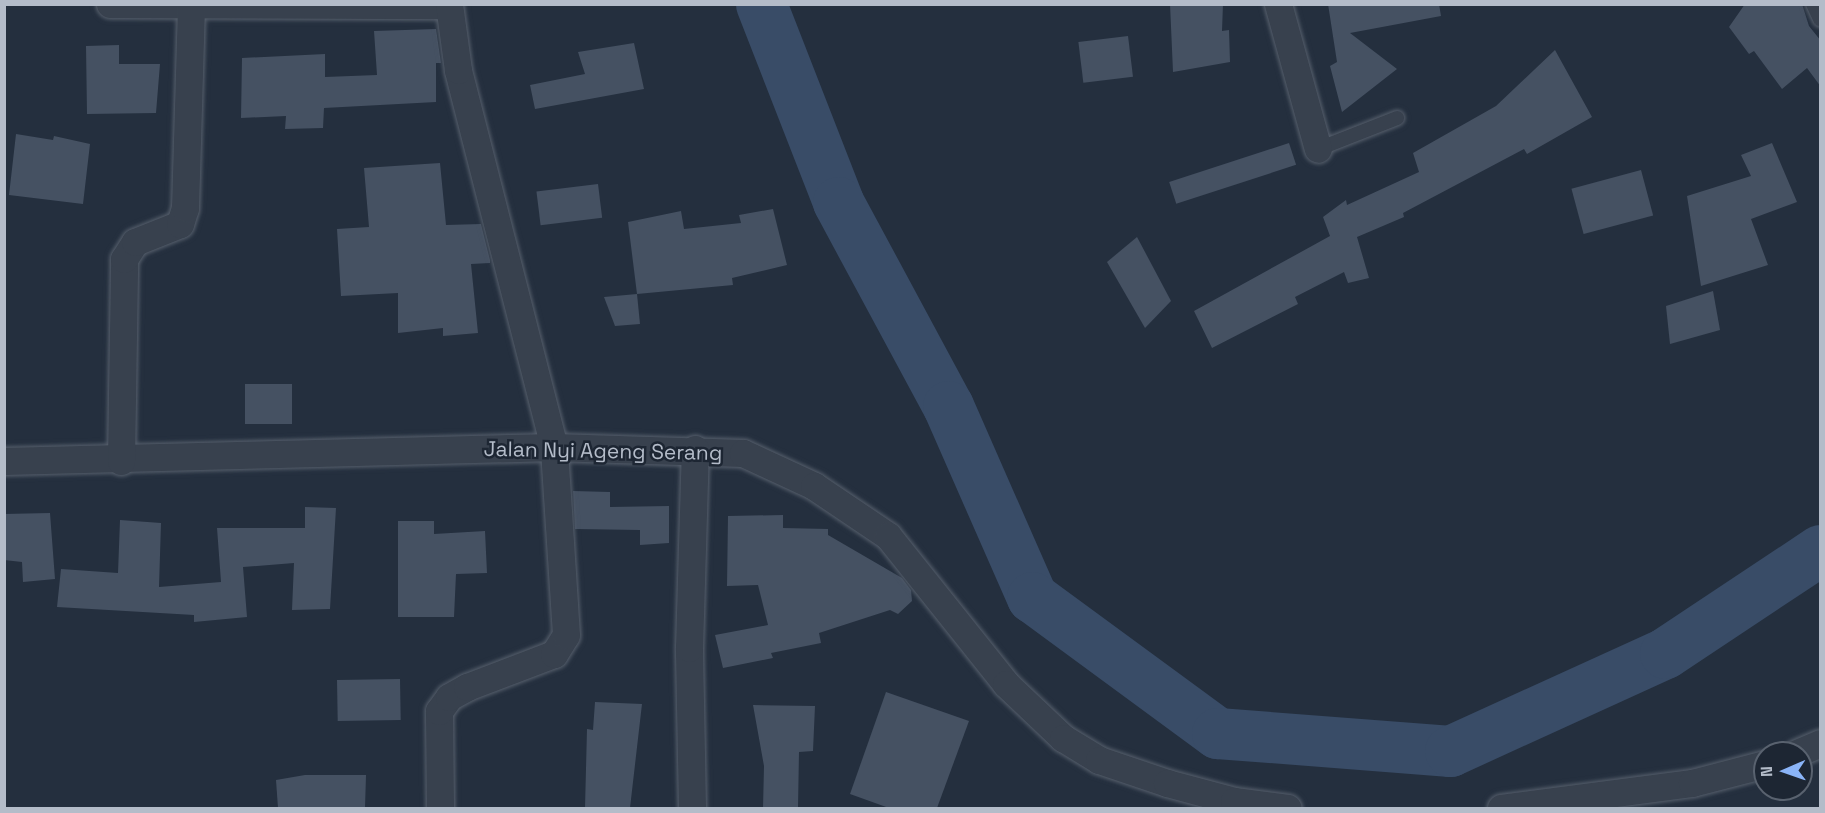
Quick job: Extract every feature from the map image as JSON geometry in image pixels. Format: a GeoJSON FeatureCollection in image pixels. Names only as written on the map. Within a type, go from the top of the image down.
{"type":"FeatureCollection","features":[{"type":"Feature","properties":{"kind":"street"},"geometry":{"type":"LineString","coordinates":[[110,4],[449,5],[458,70],[554,447],[566,635],[554,654],[467,687],[449,697],[439,711],[440,808]]}},
{"type":"Feature","properties":{"kind":"street"},"geometry":{"type":"LineString","coordinates":[[1278,4],[1318,149]]}},
{"type":"Feature","properties":{"kind":"street"},"geometry":{"type":"LineString","coordinates":[[121,461],[124,259],[135,242],[180,224],[185,208],[191,6]]}},
{"type":"Feature","properties":{"kind":"street","name":"Jalan Nyi Ageng Serang"},"geometry":{"type":"LineString","coordinates":[[4,461],[121,461],[554,447],[695,449],[743,453],[769,463],[814,486],[888,536],[1006,684],[1063,738],[1099,760],[1167,783],[1234,801],[1288,808]]}},
{"type":"Feature","properties":{"kind":"street"},"geometry":{"type":"LineString","coordinates":[[692,808],[689,648],[695,449]]}},
{"type":"Feature","properties":{"kind":"street"},"geometry":{"type":"LineString","coordinates":[[1501,808],[1572,804],[1692,783],[1753,767]]}},
{"type":"Feature","properties":{"kind":"lane"},"geometry":{"type":"LineString","coordinates":[[1813,4],[1821,19]]}},
{"type":"Feature","properties":{"kind":"lane"},"geometry":{"type":"LineString","coordinates":[[1318,149],[1397,118]]}},
{"type":"Feature","properties":{"kind":"building"},"geometry":{"type":"Polygon","coordinates":[[[1170,4],[1223,4],[1222,31],[1229,30],[1230,62],[1173,72],[1170,4]]]}},
{"type":"Feature","properties":{"kind":"building"},"geometry":{"type":"Polygon","coordinates":[[[1328,4],[1439,4],[1441,16],[1350,33],[1397,69],[1342,112],[1330,66],[1337,62],[1328,4]]]}},
{"type":"Feature","properties":{"kind":"building"},"geometry":{"type":"Polygon","coordinates":[[[1745,4],[1802,4],[1809,26],[1821,41],[1821,87],[1807,68],[1782,89],[1754,51],[1749,54],[1729,27],[1745,4]]]}},
{"type":"Feature","properties":{"kind":"building"},"geometry":{"type":"Polygon","coordinates":[[[436,29],[441,63],[436,63],[436,102],[324,108],[323,128],[285,129],[286,116],[241,118],[242,58],[325,54],[325,77],[377,75],[374,31],[436,29]]]}},
{"type":"Feature","properties":{"kind":"building"},"geometry":{"type":"Polygon","coordinates":[[[1128,36],[1133,77],[1083,83],[1078,42],[1128,36]]]}},
{"type":"Feature","properties":{"kind":"building"},"geometry":{"type":"Polygon","coordinates":[[[634,43],[644,89],[535,109],[530,85],[585,74],[578,52],[634,43]]]}},
{"type":"Feature","properties":{"kind":"building"},"geometry":{"type":"Polygon","coordinates":[[[119,45],[119,64],[160,64],[156,113],[87,114],[86,46],[119,45]]]}},
{"type":"Feature","properties":{"kind":"building"},"geometry":{"type":"Polygon","coordinates":[[[1555,50],[1592,117],[1527,154],[1524,149],[1403,213],[1404,217],[1357,237],[1369,278],[1348,283],[1344,272],[1295,297],[1298,304],[1212,348],[1194,311],[1330,236],[1323,217],[1346,200],[1347,205],[1419,172],[1413,153],[1496,106],[1555,50]]]}},
{"type":"Feature","properties":{"kind":"building"},"geometry":{"type":"Polygon","coordinates":[[[16,134],[53,140],[54,136],[90,144],[83,204],[9,195],[16,134]]]}},
{"type":"Feature","properties":{"kind":"building"},"geometry":{"type":"Polygon","coordinates":[[[1289,143],[1296,165],[1176,204],[1169,182],[1289,143]]]}},
{"type":"Feature","properties":{"kind":"building"},"geometry":{"type":"Polygon","coordinates":[[[1772,143],[1797,202],[1751,219],[1768,265],[1701,286],[1687,196],[1751,176],[1741,155],[1772,143]]]}},
{"type":"Feature","properties":{"kind":"building"},"geometry":{"type":"Polygon","coordinates":[[[440,163],[446,225],[481,224],[490,260],[490,263],[471,264],[478,333],[443,336],[443,328],[398,333],[398,293],[341,296],[337,229],[369,227],[364,168],[440,163]]]}},
{"type":"Feature","properties":{"kind":"building"},"geometry":{"type":"Polygon","coordinates":[[[1641,170],[1653,215],[1584,234],[1571,189],[1641,170]]]}},
{"type":"Feature","properties":{"kind":"building"},"geometry":{"type":"Polygon","coordinates":[[[598,184],[602,218],[541,225],[536,192],[598,184]]]}},
{"type":"Feature","properties":{"kind":"building"},"geometry":{"type":"Polygon","coordinates":[[[773,209],[787,265],[732,278],[733,285],[637,294],[628,222],[681,211],[684,229],[741,223],[739,215],[773,209]]]}},
{"type":"Feature","properties":{"kind":"building"},"geometry":{"type":"Polygon","coordinates":[[[1137,237],[1171,301],[1145,328],[1107,262],[1137,237]]]}},
{"type":"Feature","properties":{"kind":"building"},"geometry":{"type":"Polygon","coordinates":[[[1713,291],[1720,330],[1670,344],[1666,306],[1713,291]]]}},
{"type":"Feature","properties":{"kind":"building"},"geometry":{"type":"Polygon","coordinates":[[[637,294],[640,324],[615,326],[604,297],[637,294]]]}},
{"type":"Feature","properties":{"kind":"building"},"geometry":{"type":"Polygon","coordinates":[[[245,384],[292,384],[292,424],[245,424],[245,384]]]}},
{"type":"Feature","properties":{"kind":"building"},"geometry":{"type":"Polygon","coordinates":[[[573,491],[610,492],[610,507],[669,506],[669,543],[640,545],[640,530],[575,529],[573,491]]]}},
{"type":"Feature","properties":{"kind":"building"},"geometry":{"type":"Polygon","coordinates":[[[305,507],[336,508],[330,609],[292,610],[294,563],[243,567],[247,617],[194,622],[194,615],[57,607],[61,569],[118,573],[120,520],[161,523],[159,587],[221,582],[217,528],[305,528],[305,507]]]}},
{"type":"Feature","properties":{"kind":"building"},"geometry":{"type":"Polygon","coordinates":[[[50,513],[55,579],[23,582],[22,562],[4,560],[4,514],[50,513]]]}},
{"type":"Feature","properties":{"kind":"building"},"geometry":{"type":"Polygon","coordinates":[[[783,515],[783,528],[828,529],[828,535],[902,578],[911,590],[912,601],[898,614],[890,610],[819,633],[821,643],[771,653],[773,658],[723,668],[715,635],[768,625],[758,585],[727,586],[728,516],[783,515]]]}},
{"type":"Feature","properties":{"kind":"building"},"geometry":{"type":"Polygon","coordinates":[[[398,521],[434,521],[434,534],[485,531],[487,573],[456,574],[454,617],[398,617],[398,521]]]}},
{"type":"Feature","properties":{"kind":"building"},"geometry":{"type":"Polygon","coordinates":[[[400,679],[401,720],[338,721],[337,680],[400,679]]]}},
{"type":"Feature","properties":{"kind":"building"},"geometry":{"type":"Polygon","coordinates":[[[886,692],[969,721],[937,808],[889,808],[850,794],[886,692]]]}},
{"type":"Feature","properties":{"kind":"building"},"geometry":{"type":"Polygon","coordinates":[[[595,702],[642,704],[630,808],[585,808],[587,729],[593,730],[595,702]]]}},
{"type":"Feature","properties":{"kind":"building"},"geometry":{"type":"Polygon","coordinates":[[[753,705],[815,706],[813,751],[799,752],[798,808],[763,808],[764,766],[753,705]]]}},
{"type":"Feature","properties":{"kind":"building"},"geometry":{"type":"Polygon","coordinates":[[[305,775],[366,775],[365,808],[278,808],[276,780],[305,775]]]}},
{"type":"Feature","properties":{"kind":"waterway"},"geometry":{"type":"LineString","coordinates":[[761,4],[838,202],[948,406],[1032,597],[1217,733],[1450,751],[1665,653],[1820,550]]}}]}
